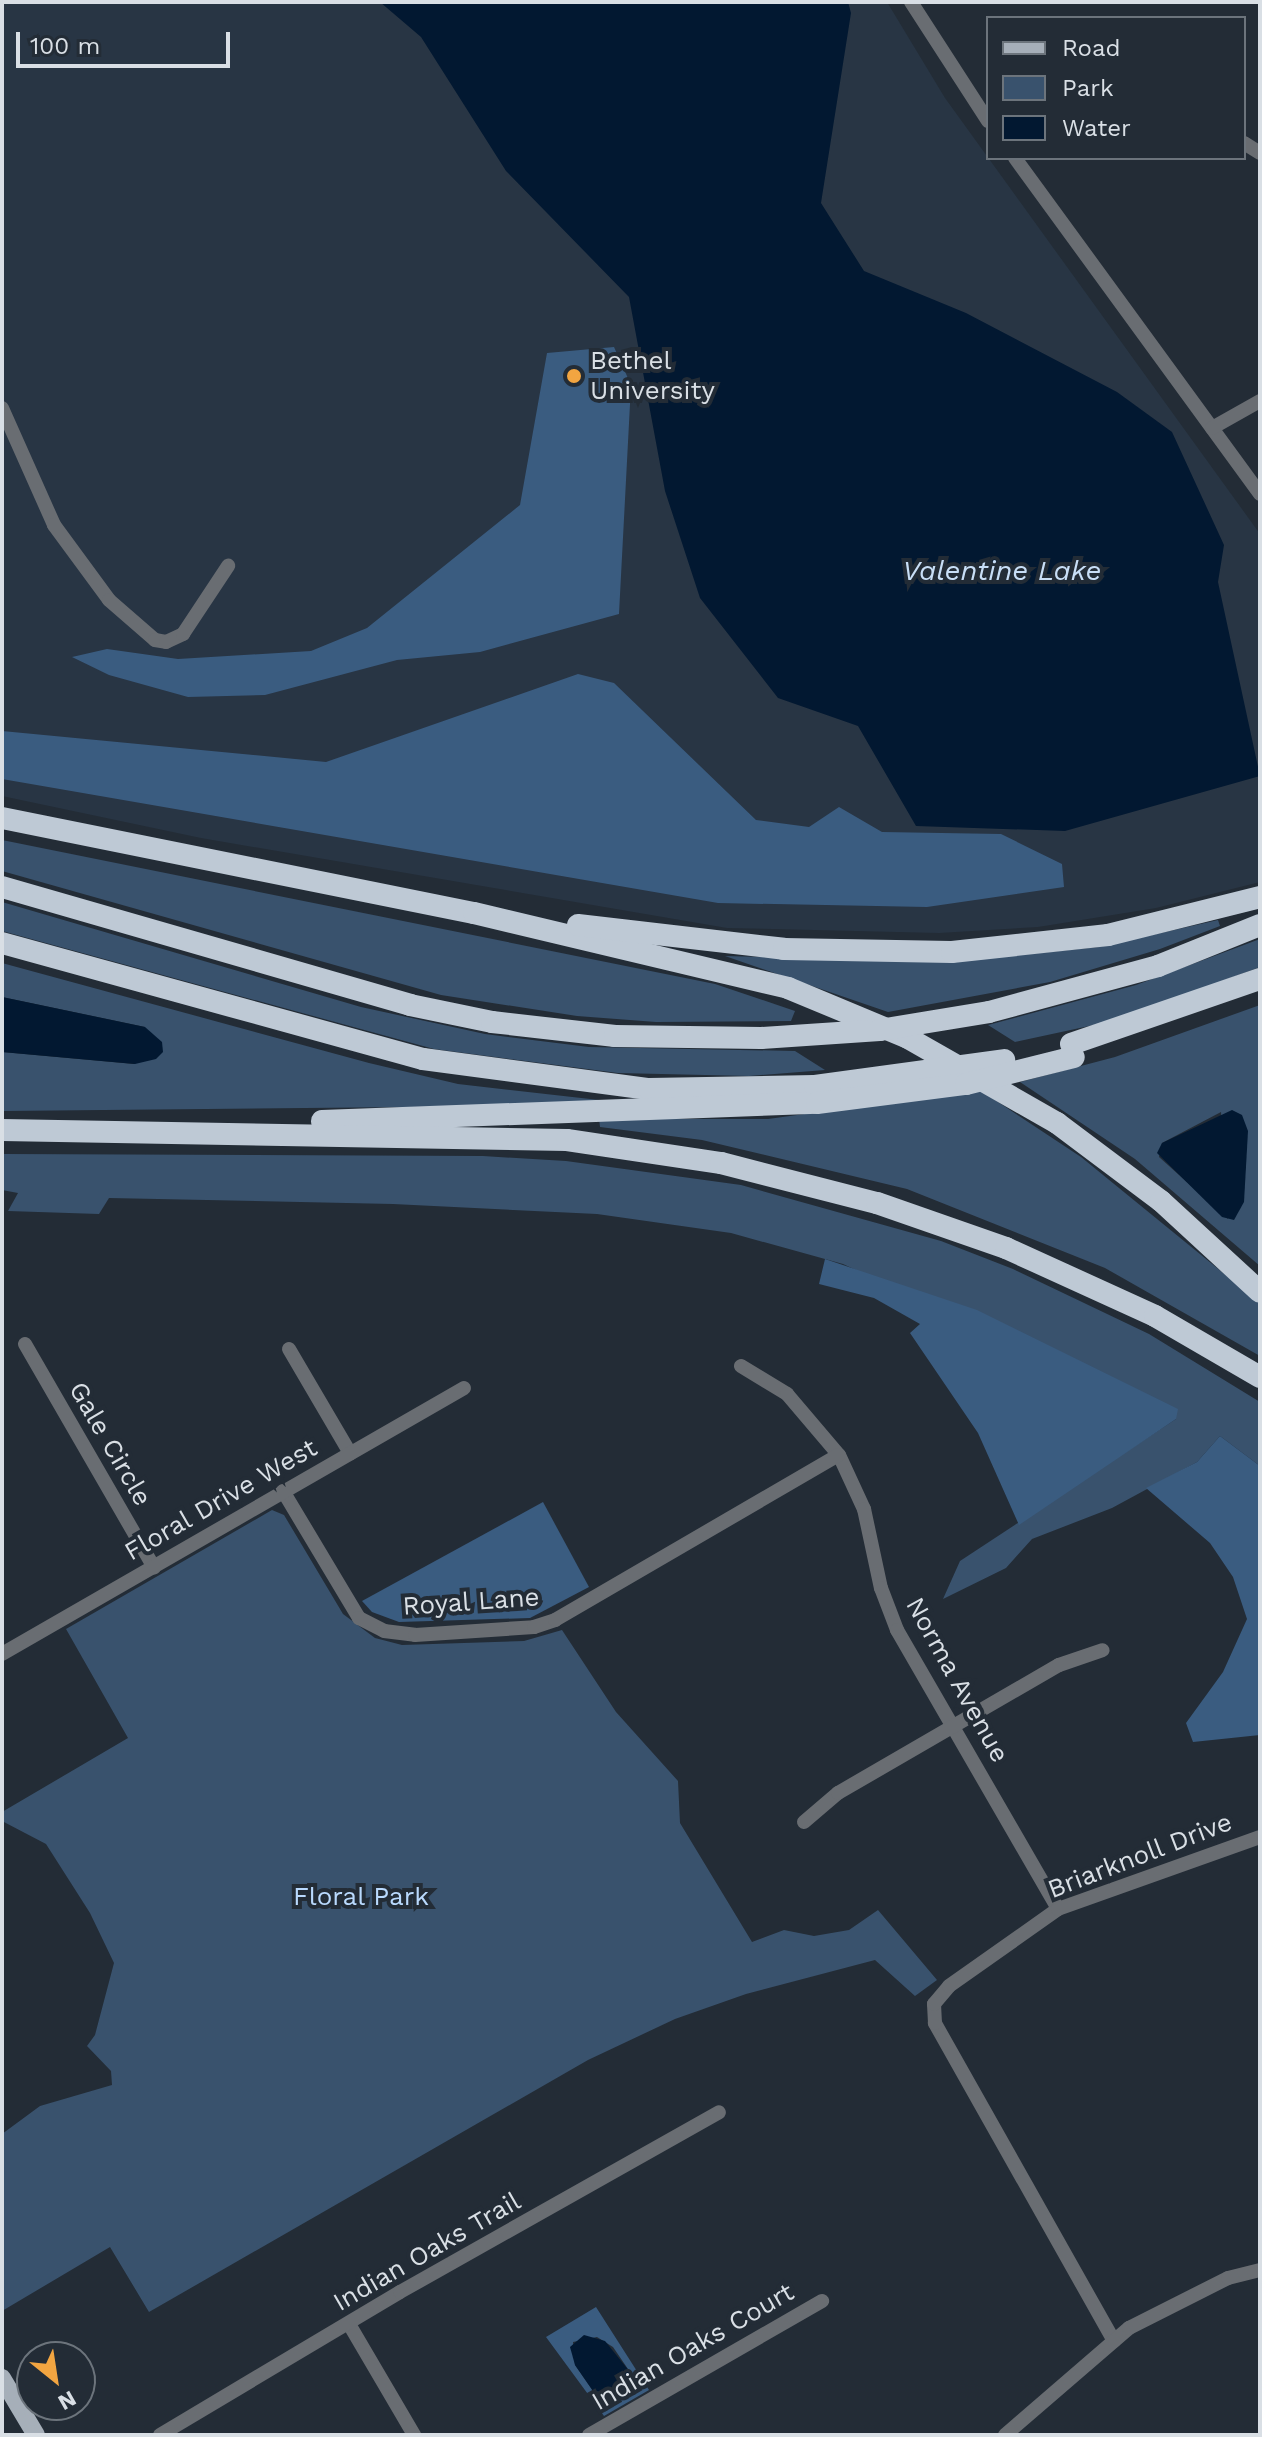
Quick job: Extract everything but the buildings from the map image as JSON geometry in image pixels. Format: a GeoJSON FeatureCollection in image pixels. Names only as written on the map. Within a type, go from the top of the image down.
{"type":"FeatureCollection","features":[{"type":"Feature","properties":{"kind":"highway"},"geometry":{"type":"LineString","coordinates":[[2,818],[474,913],[788,988],[908,1038],[1003,1089],[1110,1161],[1260,1292]]}},
{"type":"Feature","properties":{"kind":"highway"},"geometry":{"type":"LineString","coordinates":[[2,887],[410,1005],[478,1019],[615,1036],[761,1038],[880,1030],[989,1012],[1158,966],[1260,925]]}},
{"type":"Feature","properties":{"kind":"highway"},"geometry":{"type":"LineString","coordinates":[[474,913],[784,949],[926,953],[1108,935],[1260,897]]}},
{"type":"Feature","properties":{"kind":"highway"},"geometry":{"type":"LineString","coordinates":[[2,943],[423,1059],[649,1089],[816,1095]]}},
{"type":"Feature","properties":{"kind":"highway"},"geometry":{"type":"LineString","coordinates":[[1073,1050],[1260,979]]}},
{"type":"Feature","properties":{"kind":"highway"},"geometry":{"type":"LineString","coordinates":[[41,1131],[816,1095],[966,1084],[1260,990]]}},
{"type":"Feature","properties":{"kind":"highway"},"geometry":{"type":"LineString","coordinates":[[2,1130],[567,1140],[721,1163],[877,1203],[1006,1248],[1155,1316],[1260,1377]]}},
{"type":"Feature","properties":{"kind":"main road"},"geometry":{"type":"LineString","coordinates":[[2,2378],[36,2435]]}},
{"type":"Feature","properties":{"kind":"street"},"geometry":{"type":"LineString","coordinates":[[911,2],[986,118]]}},
{"type":"Feature","properties":{"kind":"street"},"geometry":{"type":"LineString","coordinates":[[1016,160],[1260,494]]}},
{"type":"Feature","properties":{"kind":"street"},"geometry":{"type":"LineString","coordinates":[[1212,428],[1260,401]]}},
{"type":"Feature","properties":{"kind":"street"},"geometry":{"type":"LineString","coordinates":[[2,408],[54,525],[109,600],[155,640],[166,642],[183,634],[228,566]]}},
{"type":"Feature","properties":{"kind":"street","name":"Gale Circle"},"geometry":{"type":"LineString","coordinates":[[25,1344],[154,1567]]}},
{"type":"Feature","properties":{"kind":"street"},"geometry":{"type":"LineString","coordinates":[[289,1349],[350,1453]]}},
{"type":"Feature","properties":{"kind":"street","name":"Norma Avenue"},"geometry":{"type":"LineString","coordinates":[[741,1366],[787,1394],[839,1455],[864,1509],[887,1610],[1058,1909]]}},
{"type":"Feature","properties":{"kind":"street","name":"Floral Drive West"},"geometry":{"type":"LineString","coordinates":[[2,1654],[464,1388]]}},
{"type":"Feature","properties":{"kind":"street","name":"Royal Lane"},"geometry":{"type":"LineString","coordinates":[[283,1491],[359,1618],[384,1631],[415,1635],[534,1627],[555,1620],[839,1455]]}},
{"type":"Feature","properties":{"kind":"street"},"geometry":{"type":"LineString","coordinates":[[804,1822],[838,1793],[1059,1665],[1103,1650]]}},
{"type":"Feature","properties":{"kind":"street","name":"Briarknoll Drive"},"geometry":{"type":"LineString","coordinates":[[1114,2341],[932,2015],[934,2004],[949,1986],[1058,1909],[1260,1837]]}},
{"type":"Feature","properties":{"kind":"street","name":"Indian Oaks Trail"},"geometry":{"type":"LineString","coordinates":[[160,2435],[719,2112]]}},
{"type":"Feature","properties":{"kind":"street"},"geometry":{"type":"LineString","coordinates":[[1005,2435],[1114,2341],[1175,2302],[1228,2278],[1260,2270]]}},
{"type":"Feature","properties":{"kind":"street","name":"Indian Oaks Court"},"geometry":{"type":"LineString","coordinates":[[589,2435],[822,2301]]}},
{"type":"Feature","properties":{"kind":"street"},"geometry":{"type":"LineString","coordinates":[[349,2324],[414,2435]]}},
{"type":"Feature","properties":{"kind":"shaded area","name":"Bethel University"},"geometry":{"type":"Polygon","coordinates":[[[2,2],[887,2],[945,98],[986,155],[986,160],[990,160],[1260,534],[1260,882],[1156,908],[1038,927],[939,933],[727,928],[201,838],[2,796],[2,2]]]}},
{"type":"Feature","properties":{"kind":"shaded area"},"geometry":{"type":"Polygon","coordinates":[[[614,347],[631,385],[619,614],[480,652],[397,660],[265,695],[188,697],[109,675],[72,657],[107,649],[178,659],[311,651],[367,628],[520,505],[547,353],[614,347]]]}},
{"type":"Feature","properties":{"kind":"shaded area"},"geometry":{"type":"Polygon","coordinates":[[[578,674],[614,683],[756,820],[809,827],[839,807],[882,832],[1001,834],[1062,864],[1064,887],[927,907],[718,903],[2,779],[2,731],[326,762],[578,674]]]}},
{"type":"Feature","properties":{"kind":"shaded area"},"geometry":{"type":"Polygon","coordinates":[[[825,1259],[977,1310],[1178,1409],[1176,1419],[1019,1525],[978,1433],[910,1333],[920,1324],[874,1298],[819,1284],[825,1259]]]}},
{"type":"Feature","properties":{"kind":"shaded area"},"geometry":{"type":"Polygon","coordinates":[[[1220,1436],[1260,1466],[1260,1735],[1193,1742],[1186,1723],[1223,1672],[1247,1619],[1233,1577],[1210,1543],[1146,1488],[1197,1462],[1220,1436]]]}},
{"type":"Feature","properties":{"kind":"shaded area"},"geometry":{"type":"Polygon","coordinates":[[[543,1502],[589,1587],[530,1618],[399,1622],[372,1612],[362,1601],[543,1502]]]}},
{"type":"Feature","properties":{"kind":"shaded area"},"geometry":{"type":"Polygon","coordinates":[[[596,2307],[649,2390],[604,2416],[546,2337],[596,2307]],[[597,2337],[573,2342],[575,2365],[593,2391],[620,2389],[630,2372],[613,2347],[597,2337]]]}},
{"type":"Feature","properties":{"kind":"green space"},"geometry":{"type":"Polygon","coordinates":[[[2,840],[715,984],[795,1011],[791,1021],[656,1022],[577,1016],[441,995],[2,871],[2,840]]]}},
{"type":"Feature","properties":{"kind":"green space"},"geometry":{"type":"Polygon","coordinates":[[[2,902],[361,1007],[485,1034],[589,1047],[795,1051],[825,1070],[749,1076],[618,1073],[434,1049],[2,931],[2,902]]]}},
{"type":"Feature","properties":{"kind":"green space"},"geometry":{"type":"Polygon","coordinates":[[[1218,920],[1220,926],[1160,949],[1050,982],[888,1012],[725,956],[949,962],[1099,947],[1218,920]]]}},
{"type":"Feature","properties":{"kind":"green space"},"geometry":{"type":"Polygon","coordinates":[[[1260,939],[1260,967],[1117,1020],[1015,1042],[988,1025],[1136,985],[1260,939]]]}},
{"type":"Feature","properties":{"kind":"green space"},"geometry":{"type":"Polygon","coordinates":[[[2,963],[369,1063],[458,1084],[599,1100],[599,1105],[2,1111],[2,1052],[134,1064],[145,1027],[2,997],[2,963]]]}},
{"type":"Feature","properties":{"kind":"green space"},"geometry":{"type":"Polygon","coordinates":[[[1260,1005],[1260,1266],[1135,1159],[1020,1082],[1115,1057],[1260,1005]],[[1221,1112],[1162,1143],[1159,1157],[1228,1219],[1221,1112]]]}},
{"type":"Feature","properties":{"kind":"green space"},"geometry":{"type":"Polygon","coordinates":[[[980,1090],[1081,1157],[1260,1303],[1260,1356],[1105,1268],[907,1189],[702,1140],[600,1127],[599,1119],[768,1119],[980,1090]]]}},
{"type":"Feature","properties":{"kind":"green space"},"geometry":{"type":"Polygon","coordinates":[[[2,1154],[483,1156],[566,1161],[741,1185],[941,1241],[1013,1269],[1149,1334],[1260,1402],[1260,1466],[1220,1436],[1197,1462],[1112,1508],[1032,1539],[1006,1568],[943,1599],[960,1561],[1176,1419],[843,1264],[731,1233],[597,1214],[393,1204],[109,1198],[99,1214],[8,1211],[18,1193],[2,1190],[2,1154]]]}},
{"type":"Feature","properties":{"kind":"green space","name":"Floral Park"},"geometry":{"type":"Polygon","coordinates":[[[272,1510],[284,1515],[343,1614],[375,1638],[402,1645],[524,1641],[562,1630],[616,1712],[678,1781],[680,1823],[752,1942],[784,1930],[814,1936],[849,1930],[878,1910],[937,1980],[915,1996],[875,1960],[746,1994],[675,2019],[588,2060],[149,2312],[110,2247],[2,2311],[2,2134],[40,2106],[112,2085],[111,2071],[87,2046],[95,2035],[114,1963],[90,1913],[46,1844],[2,1821],[2,1812],[128,1738],[66,1629],[272,1510]]]}},
{"type":"Feature","properties":{"kind":"water","name":"Valentine Lake"},"geometry":{"type":"Polygon","coordinates":[[[380,2],[848,2],[851,13],[821,203],[864,271],[966,313],[1117,392],[1172,432],[1224,545],[1218,582],[1260,776],[1065,831],[916,826],[858,726],[778,698],[700,598],[665,491],[629,297],[506,171],[421,37],[380,2]]]}},
{"type":"Feature","properties":{"kind":"water"},"geometry":{"type":"Polygon","coordinates":[[[2,997],[145,1027],[162,1042],[163,1052],[156,1059],[135,1064],[2,1052],[2,997]]]}},
{"type":"Feature","properties":{"kind":"water"},"geometry":{"type":"Polygon","coordinates":[[[1232,1110],[1242,1115],[1248,1131],[1244,1202],[1234,1220],[1222,1217],[1157,1153],[1162,1143],[1232,1110]]]}},
{"type":"Feature","properties":{"kind":"water"},"geometry":{"type":"Polygon","coordinates":[[[584,2335],[605,2341],[630,2372],[626,2385],[612,2394],[593,2391],[575,2365],[570,2347],[584,2335]]]}},
{"type":"Feature","properties":{"kind":"place","name":"Bethel University"},"geometry":{"type":"Point","coordinates":[574,376]}}]}
